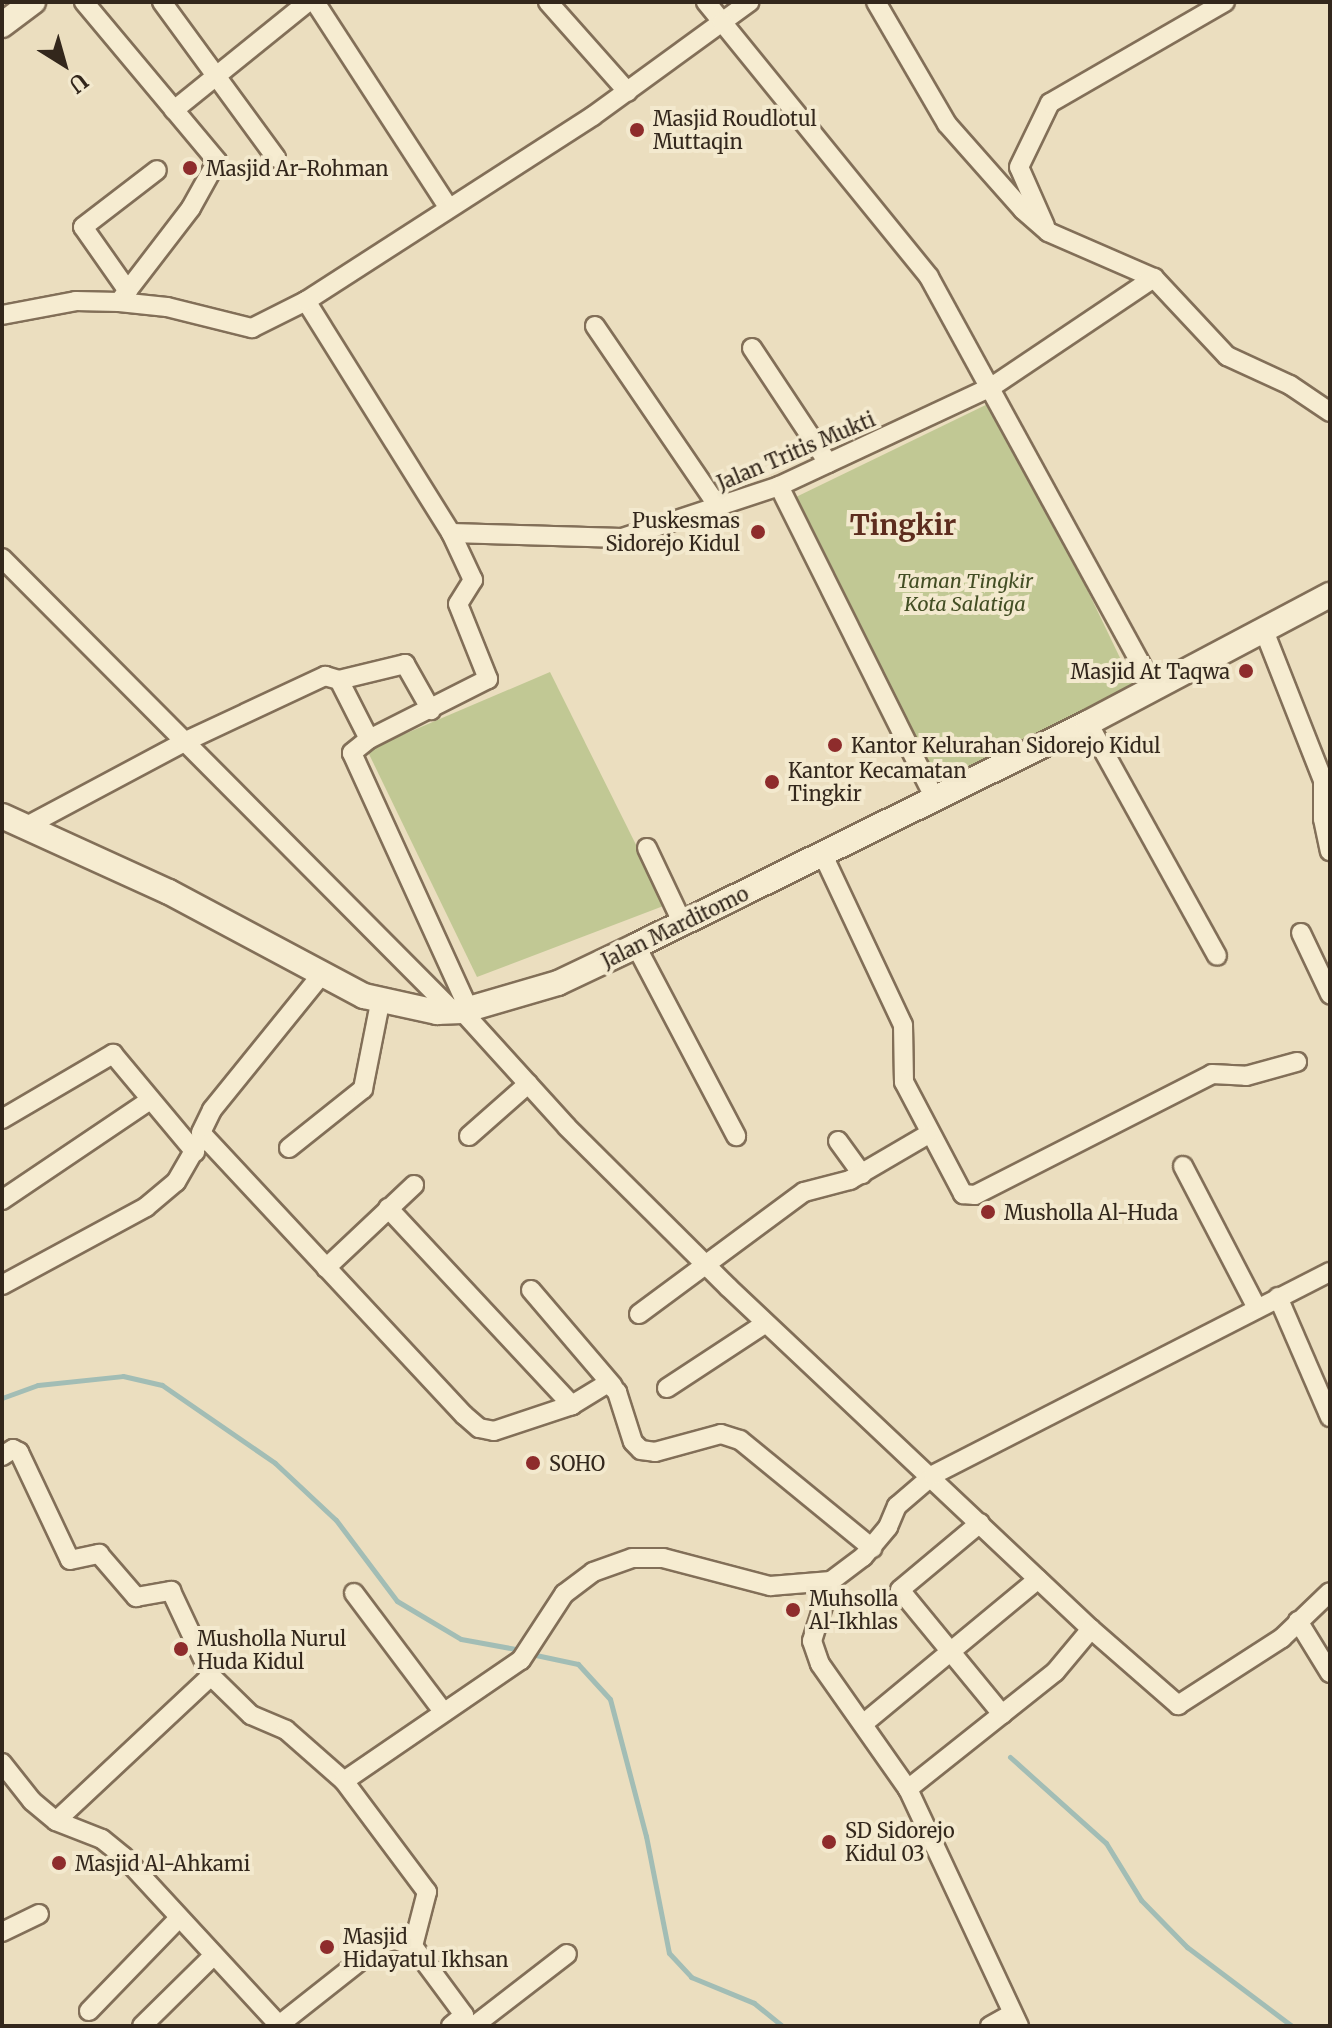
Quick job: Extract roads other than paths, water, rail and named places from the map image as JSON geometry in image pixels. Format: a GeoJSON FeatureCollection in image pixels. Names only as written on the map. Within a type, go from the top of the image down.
{"type":"FeatureCollection","features":[{"type":"Feature","properties":{"kind":"street"},"geometry":{"type":"LineString","coordinates":[[2,25],[33,2]]}},
{"type":"Feature","properties":{"kind":"street"},"geometry":{"type":"LineString","coordinates":[[84,2],[217,165],[124,297]]}},
{"type":"Feature","properties":{"kind":"street"},"geometry":{"type":"LineString","coordinates":[[162,2],[276,158]]}},
{"type":"Feature","properties":{"kind":"street"},"geometry":{"type":"LineString","coordinates":[[174,110],[308,2]]}},
{"type":"Feature","properties":{"kind":"street"},"geometry":{"type":"LineString","coordinates":[[315,2],[447,205]]}},
{"type":"Feature","properties":{"kind":"street"},"geometry":{"type":"LineString","coordinates":[[548,2],[628,92]]}},
{"type":"Feature","properties":{"kind":"street"},"geometry":{"type":"LineString","coordinates":[[706,2],[929,277],[993,386],[1152,685]]}},
{"type":"Feature","properties":{"kind":"street"},"geometry":{"type":"LineString","coordinates":[[2,315],[76,301],[124,297],[252,328],[306,301],[447,205],[628,92],[750,2]]}},
{"type":"Feature","properties":{"kind":"street"},"geometry":{"type":"LineString","coordinates":[[876,2],[947,124],[1048,232],[1154,278],[1227,356],[1290,385],[1330,412]]}},
{"type":"Feature","properties":{"kind":"street"},"geometry":{"type":"LineString","coordinates":[[1048,232],[1019,167],[1050,103],[1225,2]]}},
{"type":"Feature","properties":{"kind":"street"},"geometry":{"type":"LineString","coordinates":[[124,297],[83,227],[157,170]]}},
{"type":"Feature","properties":{"kind":"street","name":"Jalan Tritis Mukti"},"geometry":{"type":"LineString","coordinates":[[451,533],[622,538],[719,508],[779,486],[993,386],[1154,278]]}},
{"type":"Feature","properties":{"kind":"street"},"geometry":{"type":"LineString","coordinates":[[306,301],[451,533],[473,580],[458,604],[488,677],[431,710],[369,739],[352,753],[461,1011]]}},
{"type":"Feature","properties":{"kind":"street"},"geometry":{"type":"LineString","coordinates":[[595,326],[719,508]]}},
{"type":"Feature","properties":{"kind":"street"},"geometry":{"type":"LineString","coordinates":[[752,348],[828,463]]}},
{"type":"Feature","properties":{"kind":"street"},"geometry":{"type":"LineString","coordinates":[[779,486],[935,799]]}},
{"type":"Feature","properties":{"kind":"street"},"geometry":{"type":"LineString","coordinates":[[2,558],[184,742],[461,1011],[528,1084],[707,1266],[933,1475],[1091,1629],[1178,1705],[1282,1638],[1330,1592]]}},
{"type":"Feature","properties":{"kind":"street","name":"Jalan Marditomo"},"geometry":{"type":"LineString","coordinates":[[2,816],[169,892],[380,1003],[461,1011],[558,983],[683,924],[1088,723],[1152,685],[1330,595]]}},
{"type":"Feature","properties":{"kind":"street"},"geometry":{"type":"LineString","coordinates":[[1263,628],[1316,754],[1330,851]]}},
{"type":"Feature","properties":{"kind":"street"},"geometry":{"type":"LineString","coordinates":[[25,827],[184,742],[325,676],[339,680],[405,664],[431,710]]}},
{"type":"Feature","properties":{"kind":"street"},"geometry":{"type":"LineString","coordinates":[[339,680],[369,739]]}},
{"type":"Feature","properties":{"kind":"street"},"geometry":{"type":"LineString","coordinates":[[1088,723],[1217,956]]}},
{"type":"Feature","properties":{"kind":"street"},"geometry":{"type":"LineString","coordinates":[[647,848],[683,924]]}},
{"type":"Feature","properties":{"kind":"street"},"geometry":{"type":"LineString","coordinates":[[823,855],[903,1025],[904,1082],[927,1135],[957,1188],[975,1195],[1212,1074],[1246,1076],[1297,1062]]}},
{"type":"Feature","properties":{"kind":"street"},"geometry":{"type":"LineString","coordinates":[[1301,933],[1330,994]]}},
{"type":"Feature","properties":{"kind":"street"},"geometry":{"type":"LineString","coordinates":[[636,946],[736,1136]]}},
{"type":"Feature","properties":{"kind":"street"},"geometry":{"type":"LineString","coordinates":[[2,1285],[146,1207],[176,1182],[195,1152],[212,1110],[322,974]]}},
{"type":"Feature","properties":{"kind":"street"},"geometry":{"type":"LineString","coordinates":[[289,1148],[363,1089],[380,1003]]}},
{"type":"Feature","properties":{"kind":"street"},"geometry":{"type":"LineString","coordinates":[[2,1119],[106,1054],[120,1058],[150,1100],[195,1152]]}},
{"type":"Feature","properties":{"kind":"street"},"geometry":{"type":"LineString","coordinates":[[469,1136],[528,1084]]}},
{"type":"Feature","properties":{"kind":"street"},"geometry":{"type":"LineString","coordinates":[[2,1200],[150,1100]]}},
{"type":"Feature","properties":{"kind":"street"},"geometry":{"type":"LineString","coordinates":[[201,1133],[479,1428],[494,1431],[572,1405],[603,1385],[613,1386]]}},
{"type":"Feature","properties":{"kind":"street"},"geometry":{"type":"LineString","coordinates":[[639,1314],[804,1192],[862,1174],[927,1135]]}},
{"type":"Feature","properties":{"kind":"street"},"geometry":{"type":"LineString","coordinates":[[838,1141],[862,1174]]}},
{"type":"Feature","properties":{"kind":"street"},"geometry":{"type":"LineString","coordinates":[[1183,1166],[1257,1308]]}},
{"type":"Feature","properties":{"kind":"street"},"geometry":{"type":"LineString","coordinates":[[326,1268],[414,1185]]}},
{"type":"Feature","properties":{"kind":"street"},"geometry":{"type":"LineString","coordinates":[[388,1208],[572,1405]]}},
{"type":"Feature","properties":{"kind":"street"},"geometry":{"type":"LineString","coordinates":[[990,2026],[1016,2020],[908,1789],[820,1664],[812,1641],[831,1581],[872,1548],[897,1506],[933,1475],[1330,1272]]}},
{"type":"Feature","properties":{"kind":"street"},"geometry":{"type":"LineString","coordinates":[[531,1290],[613,1386],[633,1442],[641,1450],[655,1452],[721,1434],[740,1440],[872,1548]]}},
{"type":"Feature","properties":{"kind":"street"},"geometry":{"type":"LineString","coordinates":[[1278,1297],[1330,1417]]}},
{"type":"Feature","properties":{"kind":"street"},"geometry":{"type":"LineString","coordinates":[[667,1388],[766,1323]]}},
{"type":"Feature","properties":{"kind":"street"},"geometry":{"type":"LineString","coordinates":[[2,1456],[13,1449],[19,1452],[70,1560],[99,1554],[135,1597],[165,1589],[176,1597],[211,1676],[251,1715],[286,1730],[344,1781],[427,1892],[413,1946]]}},
{"type":"Feature","properties":{"kind":"street"},"geometry":{"type":"LineString","coordinates":[[980,1523],[900,1590],[1002,1714]]}},
{"type":"Feature","properties":{"kind":"street"},"geometry":{"type":"LineString","coordinates":[[344,1781],[442,1710],[521,1660],[564,1594],[593,1572],[632,1558],[663,1558],[770,1586],[831,1581]]}},
{"type":"Feature","properties":{"kind":"street"},"geometry":{"type":"LineString","coordinates":[[863,1724],[1038,1579]]}},
{"type":"Feature","properties":{"kind":"street"},"geometry":{"type":"LineString","coordinates":[[354,1593],[442,1710]]}},
{"type":"Feature","properties":{"kind":"street"},"geometry":{"type":"LineString","coordinates":[[1298,1621],[1330,1673]]}},
{"type":"Feature","properties":{"kind":"street"},"geometry":{"type":"LineString","coordinates":[[908,1789],[1055,1672],[1091,1629]]}},
{"type":"Feature","properties":{"kind":"street"},"geometry":{"type":"LineString","coordinates":[[56,1821],[211,1676]]}},
{"type":"Feature","properties":{"kind":"street"},"geometry":{"type":"LineString","coordinates":[[2,1763],[32,1801],[56,1821],[102,1839],[279,2026],[383,1943],[402,1940],[413,1946],[466,2023],[567,1954]]}},
{"type":"Feature","properties":{"kind":"street"},"geometry":{"type":"LineString","coordinates":[[2,1932],[39,1914]]}},
{"type":"Feature","properties":{"kind":"street"},"geometry":{"type":"LineString","coordinates":[[89,2011],[179,1918]]}},
{"type":"Feature","properties":{"kind":"street"},"geometry":{"type":"LineString","coordinates":[[142,2026],[214,1955]]}},
{"type":"Feature","properties":{"kind":"waterway"},"geometry":{"type":"LineString","coordinates":[[2,1398],[38,1385],[123,1376],[162,1385],[275,1463],[336,1520],[397,1601],[461,1639],[521,1650]]}},
{"type":"Feature","properties":{"kind":"waterway"},"geometry":{"type":"LineString","coordinates":[[531,1654],[578,1664],[610,1699],[646,1836],[669,1953],[691,1977],[754,2003],[782,2026]]}},
{"type":"Feature","properties":{"kind":"waterway"},"geometry":{"type":"LineString","coordinates":[[1010,1757],[1106,1843],[1141,1900],[1187,1947],[1292,2026]]}},
{"type":"Feature","properties":{"kind":"place","name":"Masjid Roudlotul Muttaqin"},"geometry":{"type":"Point","coordinates":[637,130]}},
{"type":"Feature","properties":{"kind":"place","name":"Masjid Ar-Rohman"},"geometry":{"type":"Point","coordinates":[190,168]}},
{"type":"Feature","properties":{"kind":"place","name":"Puskesmas Sidorejo Kidul"},"geometry":{"type":"Point","coordinates":[758,532]}},
{"type":"Feature","properties":{"kind":"place","name":"Masjid At Taqwa"},"geometry":{"type":"Point","coordinates":[1246,671]}},
{"type":"Feature","properties":{"kind":"place","name":"Kantor Kelurahan Sidorejo Kidul"},"geometry":{"type":"Point","coordinates":[835,745]}},
{"type":"Feature","properties":{"kind":"place","name":"Kantor Kecamatan Tingkir"},"geometry":{"type":"Point","coordinates":[772,782]}},
{"type":"Feature","properties":{"kind":"place","name":"Musholla Al-Huda"},"geometry":{"type":"Point","coordinates":[988,1212]}},
{"type":"Feature","properties":{"kind":"place","name":"SOHO"},"geometry":{"type":"Point","coordinates":[533,1463]}},
{"type":"Feature","properties":{"kind":"place","name":"Muhsolla Al-Ikhlas"},"geometry":{"type":"Point","coordinates":[793,1610]}},
{"type":"Feature","properties":{"kind":"place","name":"Musholla Nurul Huda Kidul"},"geometry":{"type":"Point","coordinates":[181,1649]}},
{"type":"Feature","properties":{"kind":"place","name":"SD Sidorejo Kidul 03"},"geometry":{"type":"Point","coordinates":[829,1842]}},
{"type":"Feature","properties":{"kind":"place","name":"Masjid Al-Ahkami"},"geometry":{"type":"Point","coordinates":[59,1863]}},
{"type":"Feature","properties":{"kind":"place","name":"Masjid Hidayatul Ikhsan"},"geometry":{"type":"Point","coordinates":[327,1947]}},
{"type":"Feature","properties":{"kind":"district","name":"Tingkir"},"geometry":{"type":"Point","coordinates":[903,525]}},
{"type":"Feature","properties":{"kind":"park label","name":"Taman Tingkir Kota Salatiga"},"geometry":{"type":"Point","coordinates":[965,592]}}]}
